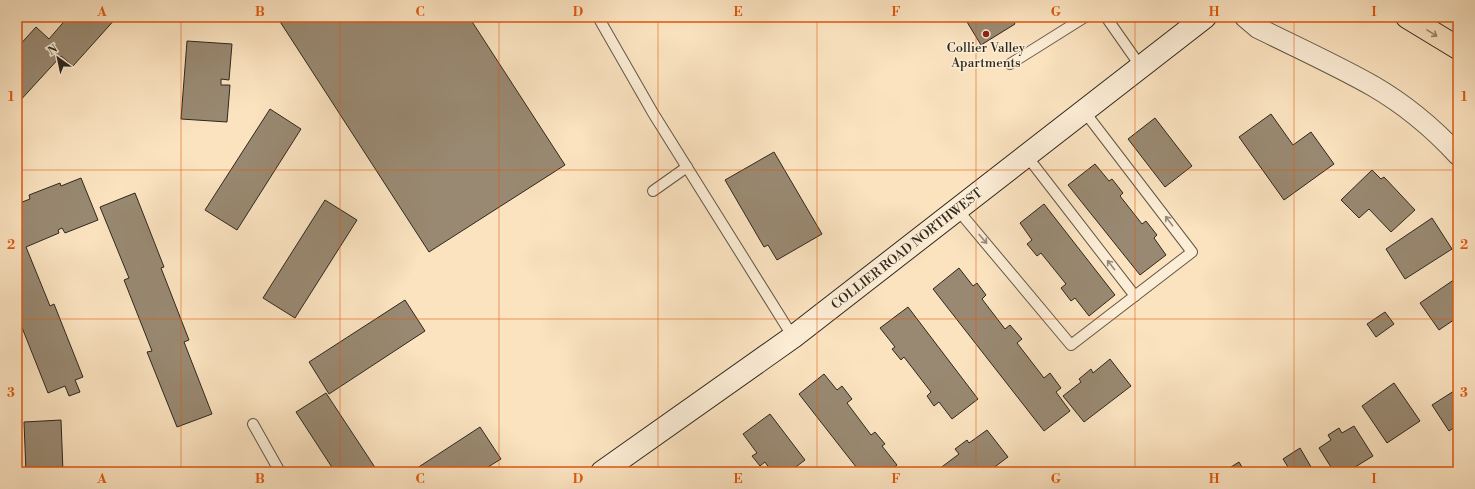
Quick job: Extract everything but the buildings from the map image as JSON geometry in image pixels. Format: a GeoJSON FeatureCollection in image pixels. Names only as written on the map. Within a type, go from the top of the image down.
{"type":"FeatureCollection","features":[{"type":"Feature","properties":{"kind":"highway"},"geometry":{"type":"LineString","coordinates":[[1407,17],[1458,48]]}},
{"type":"Feature","properties":{"kind":"street","name":"COLLIER ROAD NORTHWEST"},"geometry":{"type":"LineString","coordinates":[[602,472],[793,337],[1205,17]]}},
{"type":"Feature","properties":{"kind":"street"},"geometry":{"type":"LineString","coordinates":[[1245,17],[1258,28],[1374,87],[1410,112],[1444,140],[1458,155]]}},
{"type":"Feature","properties":{"kind":"lane"},"geometry":{"type":"LineString","coordinates":[[598,17],[653,113],[793,337]]}},
{"type":"Feature","properties":{"kind":"lane"},"geometry":{"type":"LineString","coordinates":[[1010,64],[1085,17]]}},
{"type":"Feature","properties":{"kind":"lane"},"geometry":{"type":"LineString","coordinates":[[1106,17],[1141,67]]}},
{"type":"Feature","properties":{"kind":"lane"},"geometry":{"type":"LineString","coordinates":[[957,210],[1071,345],[1192,252],[1084,111]]}},
{"type":"Feature","properties":{"kind":"lane"},"geometry":{"type":"LineString","coordinates":[[1026,156],[1135,296]]}},
{"type":"Feature","properties":{"kind":"lane"},"geometry":{"type":"LineString","coordinates":[[653,191],[687,167]]}},
{"type":"Feature","properties":{"kind":"lane"},"geometry":{"type":"LineString","coordinates":[[253,424],[280,472]]}},
{"type":"Feature","properties":{"kind":"place","name":"Collier Valley Apartments"},"geometry":{"type":"Point","coordinates":[986,34]}}]}
